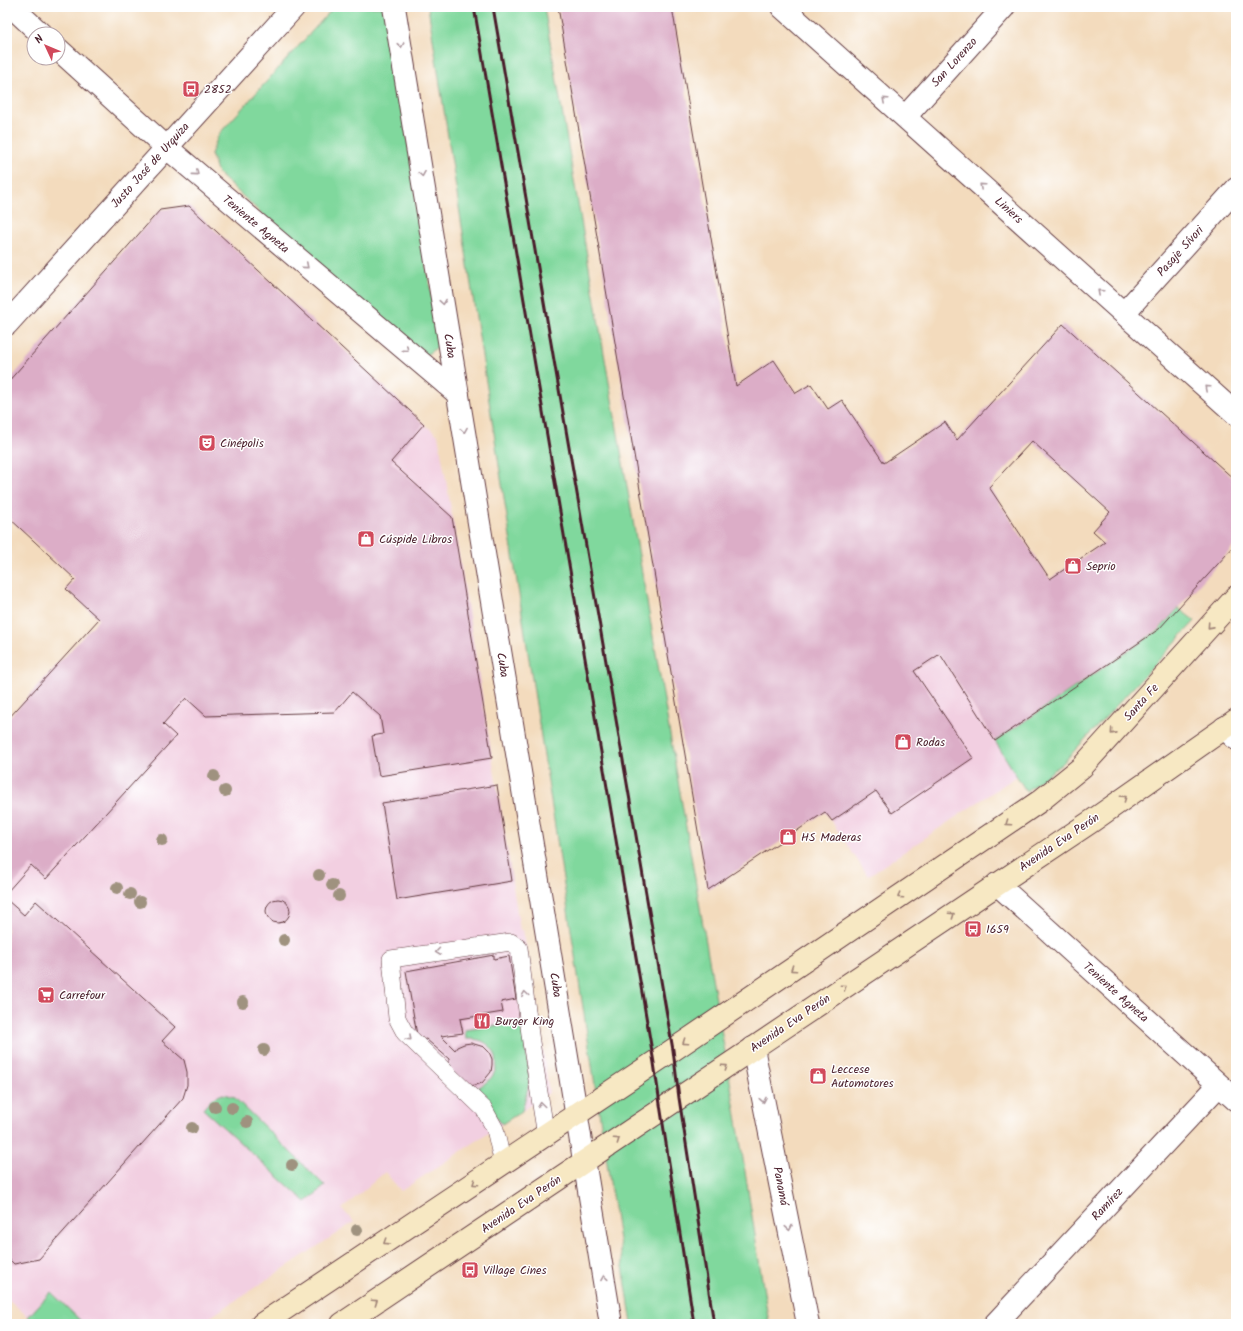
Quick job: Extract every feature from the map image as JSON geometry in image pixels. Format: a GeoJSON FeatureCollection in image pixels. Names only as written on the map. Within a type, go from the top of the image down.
{"type":"FeatureCollection","features":[{"type":"Feature","properties":{"kind":"main road","name":"Santa Fe"},"geometry":{"type":"LineString","coordinates":[[577,1115],[1040,801],[1082,767],[1236,597]]}},
{"type":"Feature","properties":{"kind":"main road","name":"Avenida Eva Perón"},"geometry":{"type":"LineString","coordinates":[[342,1324],[997,884],[1232,729]]}},
{"type":"Feature","properties":{"kind":"main road"},"geometry":{"type":"LineString","coordinates":[[262,1324],[577,1115]]}},
{"type":"Feature","properties":{"kind":"street"},"geometry":{"type":"LineString","coordinates":[[12,7],[32,26]]}},
{"type":"Feature","properties":{"kind":"street","name":"Justo José de Urquiza"},"geometry":{"type":"LineString","coordinates":[[7,324],[294,7]]}},
{"type":"Feature","properties":{"kind":"street","name":"Cuba"},"geometry":{"type":"LineString","coordinates":[[394,7],[585,1162],[606,1322]]}},
{"type":"Feature","properties":{"kind":"street","name":"Liniers"},"geometry":{"type":"LineString","coordinates":[[782,7],[1236,414]]}},
{"type":"Feature","properties":{"kind":"street","name":"San Lorenzo"},"geometry":{"type":"LineString","coordinates":[[905,117],[1004,7]]}},
{"type":"Feature","properties":{"kind":"street","name":"Teniente Agneta"},"geometry":{"type":"LineString","coordinates":[[66,56],[166,148],[458,394]]}},
{"type":"Feature","properties":{"kind":"street","name":"Pasaje Sívori"},"geometry":{"type":"LineString","coordinates":[[1124,313],[1236,189]]}},
{"type":"Feature","properties":{"kind":"street","name":"Teniente Agneta"},"geometry":{"type":"LineString","coordinates":[[997,884],[1236,1100]]}},
{"type":"Feature","properties":{"kind":"street","name":"Panamá"},"geometry":{"type":"LineString","coordinates":[[753,1048],[808,1324]]}},
{"type":"Feature","properties":{"kind":"street","name":"Ramírez"},"geometry":{"type":"LineString","coordinates":[[995,1324],[1218,1085]]}},
{"type":"Feature","properties":{"kind":"lane"},"geometry":{"type":"LineString","coordinates":[[504,1164],[495,1129],[484,1109],[405,1033],[397,1018],[391,959],[512,942],[519,948],[531,1042],[546,1136]]}},
{"type":"Feature","properties":{"kind":"shaded area"},"geometry":{"type":"Polygon","coordinates":[[[189,206],[424,424],[438,435],[461,566],[520,930],[523,930],[538,1012],[549,1093],[401,1191],[385,1172],[342,1209],[354,1222],[200,1324],[36,1324],[7,1298],[7,720],[99,619],[66,589],[75,579],[7,516],[7,383],[160,210],[189,206]]]}},
{"type":"Feature","properties":{"kind":"shaded area"},"geometry":{"type":"Polygon","coordinates":[[[940,654],[1017,776],[868,876],[788,756],[940,654]]]}},
{"type":"Feature","properties":{"kind":"green space"},"geometry":{"type":"Polygon","coordinates":[[[334,7],[387,7],[439,346],[423,357],[409,351],[218,173],[211,154],[219,134],[334,7]]]}},
{"type":"Feature","properties":{"kind":"green space"},"geometry":{"type":"Polygon","coordinates":[[[428,7],[544,7],[738,1127],[769,1324],[632,1324],[428,7]]]}},
{"type":"Feature","properties":{"kind":"green space"},"geometry":{"type":"Polygon","coordinates":[[[1178,608],[1195,621],[1062,764],[1026,791],[995,741],[1159,630],[1178,608]]]}},
{"type":"Feature","properties":{"kind":"green space"},"geometry":{"type":"Polygon","coordinates":[[[522,1022],[530,1080],[522,1111],[502,1124],[473,1091],[487,1082],[493,1075],[496,1065],[495,1055],[490,1047],[482,1041],[476,1039],[466,1039],[465,1030],[522,1022]]]}},
{"type":"Feature","properties":{"kind":"green space"},"geometry":{"type":"Polygon","coordinates":[[[223,1094],[234,1097],[325,1186],[306,1202],[203,1109],[213,1098],[223,1094]]]}},
{"type":"Feature","properties":{"kind":"green space"},"geometry":{"type":"Polygon","coordinates":[[[51,1292],[84,1324],[36,1324],[28,1317],[51,1292]]]}},
{"type":"Feature","properties":{"kind":"building"},"geometry":{"type":"Polygon","coordinates":[[[558,7],[672,7],[736,386],[774,360],[796,393],[811,384],[828,409],[842,400],[884,463],[945,422],[957,440],[1063,324],[1236,481],[1236,544],[1159,629],[995,741],[940,654],[914,671],[973,758],[892,813],[876,791],[832,821],[825,812],[708,890],[558,7]],[[1032,441],[989,487],[1050,579],[1105,542],[1093,531],[1110,512],[1032,441]]]}},
{"type":"Feature","properties":{"kind":"building","name":"Cinépolis"},"geometry":{"type":"Polygon","coordinates":[[[189,206],[424,424],[391,462],[452,517],[492,758],[379,776],[372,736],[383,734],[380,716],[352,692],[335,712],[206,716],[186,698],[163,724],[176,736],[46,879],[31,865],[7,892],[7,720],[99,619],[66,589],[75,579],[7,516],[7,383],[160,210],[189,206]]]}},
{"type":"Feature","properties":{"kind":"building"},"geometry":{"type":"Polygon","coordinates":[[[497,785],[512,881],[397,900],[382,803],[497,785]]]}},
{"type":"Feature","properties":{"kind":"building"},"geometry":{"type":"Polygon","coordinates":[[[278,899],[287,902],[290,911],[287,920],[278,923],[269,920],[266,911],[269,902],[278,899]]]}},
{"type":"Feature","properties":{"kind":"building"},"geometry":{"type":"Polygon","coordinates":[[[7,900],[24,915],[36,901],[175,1027],[162,1041],[184,1060],[187,1072],[187,1085],[183,1098],[39,1259],[14,1264],[7,1257],[7,900]]]}},
{"type":"Feature","properties":{"kind":"building"},"geometry":{"type":"Polygon","coordinates":[[[494,955],[494,959],[509,956],[516,999],[501,1002],[503,1012],[460,1019],[463,1033],[441,1036],[455,1050],[457,1047],[471,1043],[484,1047],[489,1052],[492,1059],[491,1072],[482,1083],[468,1086],[449,1067],[449,1059],[426,1039],[418,1041],[406,971],[494,955]]]}},
{"type":"Feature","properties":{"kind":"railway"},"geometry":{"type":"LineString","coordinates":[[474,7],[654,1063],[694,1324]]}},
{"type":"Feature","properties":{"kind":"railway"},"geometry":{"type":"LineString","coordinates":[[493,7],[673,1050],[714,1324]]}},
{"type":"Feature","properties":{"kind":"place","name":"2852"},"geometry":{"type":"Point","coordinates":[191,89]}},
{"type":"Feature","properties":{"kind":"place","name":"Cinépolis"},"geometry":{"type":"Point","coordinates":[207,443]}},
{"type":"Feature","properties":{"kind":"place","name":"Cúspide Libros"},"geometry":{"type":"Point","coordinates":[366,539]}},
{"type":"Feature","properties":{"kind":"place","name":"Seprio"},"geometry":{"type":"Point","coordinates":[1073,566]}},
{"type":"Feature","properties":{"kind":"place","name":"Rodas"},"geometry":{"type":"Point","coordinates":[903,742]}},
{"type":"Feature","properties":{"kind":"place","name":"HS Maderas"},"geometry":{"type":"Point","coordinates":[788,837]}},
{"type":"Feature","properties":{"kind":"place","name":"1659"},"geometry":{"type":"Point","coordinates":[973,929]}},
{"type":"Feature","properties":{"kind":"place","name":"Carrefour"},"geometry":{"type":"Point","coordinates":[46,995]}},
{"type":"Feature","properties":{"kind":"place","name":"Burger King"},"geometry":{"type":"Point","coordinates":[482,1021]}},
{"type":"Feature","properties":{"kind":"place","name":"Leccese Automotores"},"geometry":{"type":"Point","coordinates":[818,1076]}},
{"type":"Feature","properties":{"kind":"place","name":"Village Cines"},"geometry":{"type":"Point","coordinates":[470,1270]}}]}
